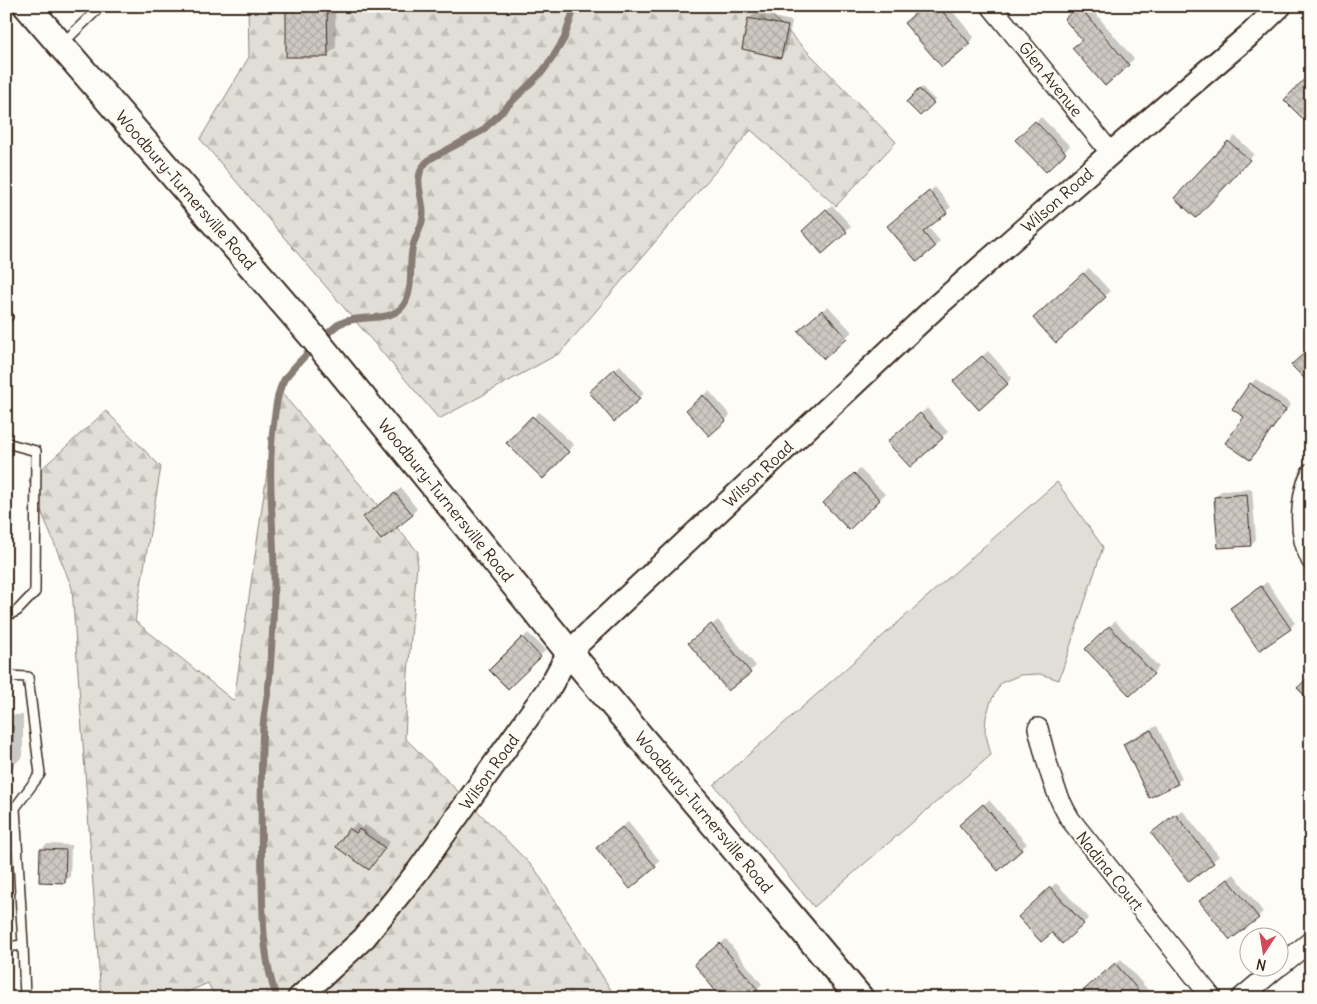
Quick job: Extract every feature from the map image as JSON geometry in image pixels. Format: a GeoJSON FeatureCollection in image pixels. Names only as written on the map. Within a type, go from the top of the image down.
{"type":"FeatureCollection","features":[{"type":"Feature","properties":{"kind":"main road","name":"Woodbury-Turnersville Road"},"geometry":{"type":"LineString","coordinates":[[28,6],[321,346],[569,652],[860,998]]}},
{"type":"Feature","properties":{"kind":"street","name":"Glen Avenue"},"geometry":{"type":"LineString","coordinates":[[991,6],[1111,153]]}},
{"type":"Feature","properties":{"kind":"street","name":"Wilson Road"},"geometry":{"type":"LineString","coordinates":[[299,998],[364,938],[418,871],[551,685],[569,652],[938,305],[1111,153],[1253,32],[1280,6]]}},
{"type":"Feature","properties":{"kind":"street"},"geometry":{"type":"LineString","coordinates":[[1311,473],[1306,487],[1302,511],[1303,534],[1311,560]]}},
{"type":"Feature","properties":{"kind":"street","name":"Nadina Court"},"geometry":{"type":"LineString","coordinates":[[1038,728],[1055,790],[1070,819],[1212,998]]}},
{"type":"Feature","properties":{"kind":"street"},"geometry":{"type":"LineString","coordinates":[[1290,957],[1311,941]]}},
{"type":"Feature","properties":{"kind":"street"},"geometry":{"type":"LineString","coordinates":[[1241,998],[1267,976]]}},
{"type":"Feature","properties":{"kind":"lane"},"geometry":{"type":"LineString","coordinates":[[61,45],[101,6]]}},
{"type":"Feature","properties":{"kind":"lane"},"geometry":{"type":"LineString","coordinates":[[6,444],[36,451],[35,592],[17,611],[6,616]]}},
{"type":"Feature","properties":{"kind":"lane"},"geometry":{"type":"LineString","coordinates":[[6,676],[28,677],[40,774],[15,808],[25,998]]}},
{"type":"Feature","properties":{"kind":"lane"},"geometry":{"type":"LineString","coordinates":[[6,948],[23,945]]}},
{"type":"Feature","properties":{"kind":"green space"},"geometry":{"type":"Polygon","coordinates":[[[248,6],[763,6],[896,142],[836,206],[751,130],[560,353],[439,419],[200,139],[249,57],[248,6]]]}},
{"type":"Feature","properties":{"kind":"green space"},"geometry":{"type":"Polygon","coordinates":[[[279,390],[418,552],[405,738],[535,869],[616,998],[215,998],[208,983],[174,998],[101,998],[72,588],[29,480],[106,411],[161,467],[135,621],[234,701],[279,390]]]}},
{"type":"Feature","properties":{"kind":"green space"},"geometry":{"type":"Polygon","coordinates":[[[1057,482],[1103,547],[1059,680],[1040,674],[1020,675],[1001,683],[991,701],[986,717],[985,731],[991,755],[814,907],[714,785],[1057,482]]]}},
{"type":"Feature","properties":{"kind":"building"},"geometry":{"type":"Polygon","coordinates":[[[286,6],[327,6],[328,57],[286,57],[286,6]]]}},
{"type":"Feature","properties":{"kind":"building"},"geometry":{"type":"Polygon","coordinates":[[[924,6],[938,6],[970,44],[942,67],[904,23],[924,6]]]}},
{"type":"Feature","properties":{"kind":"building"},"geometry":{"type":"Polygon","coordinates":[[[1079,6],[1129,65],[1105,86],[1072,48],[1082,40],[1064,19],[1079,6]]]}},
{"type":"Feature","properties":{"kind":"building"},"geometry":{"type":"Polygon","coordinates":[[[748,18],[788,26],[781,58],[742,49],[748,18]]]}},
{"type":"Feature","properties":{"kind":"building"},"geometry":{"type":"Polygon","coordinates":[[[1311,72],[1311,117],[1306,122],[1284,100],[1311,72]]]}},
{"type":"Feature","properties":{"kind":"building"},"geometry":{"type":"Polygon","coordinates":[[[919,89],[934,103],[920,116],[906,102],[919,89]]]}},
{"type":"Feature","properties":{"kind":"building"},"geometry":{"type":"Polygon","coordinates":[[[1035,121],[1066,153],[1046,172],[1015,140],[1035,121]]]}},
{"type":"Feature","properties":{"kind":"building"},"geometry":{"type":"Polygon","coordinates":[[[1228,141],[1250,160],[1196,218],[1174,198],[1228,141]]]}},
{"type":"Feature","properties":{"kind":"building"},"geometry":{"type":"Polygon","coordinates":[[[929,191],[947,213],[923,232],[935,247],[917,262],[887,226],[929,191]]]}},
{"type":"Feature","properties":{"kind":"building"},"geometry":{"type":"Polygon","coordinates":[[[826,209],[847,232],[822,254],[802,231],[826,209]]]}},
{"type":"Feature","properties":{"kind":"building"},"geometry":{"type":"Polygon","coordinates":[[[1083,273],[1106,297],[1056,343],[1033,318],[1083,273]]]}},
{"type":"Feature","properties":{"kind":"building"},"geometry":{"type":"Polygon","coordinates":[[[822,310],[847,338],[824,359],[798,331],[822,310]]]}},
{"type":"Feature","properties":{"kind":"building"},"geometry":{"type":"Polygon","coordinates":[[[1311,347],[1311,385],[1291,365],[1311,347]]]}},
{"type":"Feature","properties":{"kind":"building"},"geometry":{"type":"Polygon","coordinates":[[[982,356],[1008,384],[979,410],[953,381],[982,356]]]}},
{"type":"Feature","properties":{"kind":"building"},"geometry":{"type":"Polygon","coordinates":[[[614,369],[640,399],[614,422],[589,392],[614,369]]]}},
{"type":"Feature","properties":{"kind":"building"},"geometry":{"type":"Polygon","coordinates":[[[1250,383],[1286,410],[1250,460],[1225,443],[1244,417],[1232,409],[1250,383]]]}},
{"type":"Feature","properties":{"kind":"building"},"geometry":{"type":"Polygon","coordinates":[[[703,395],[726,421],[709,436],[686,410],[703,395]]]}},
{"type":"Feature","properties":{"kind":"building"},"geometry":{"type":"Polygon","coordinates":[[[920,413],[943,438],[910,467],[887,442],[920,413]]]}},
{"type":"Feature","properties":{"kind":"building"},"geometry":{"type":"Polygon","coordinates":[[[532,416],[569,452],[543,479],[506,443],[532,416]]]}},
{"type":"Feature","properties":{"kind":"building"},"geometry":{"type":"Polygon","coordinates":[[[854,473],[880,500],[849,530],[823,503],[854,473]]]}},
{"type":"Feature","properties":{"kind":"building"},"geometry":{"type":"Polygon","coordinates":[[[395,493],[413,515],[381,540],[363,517],[395,493]]]}},
{"type":"Feature","properties":{"kind":"building"},"geometry":{"type":"Polygon","coordinates":[[[1247,494],[1251,546],[1218,548],[1214,497],[1247,494]]]}},
{"type":"Feature","properties":{"kind":"building"},"geometry":{"type":"Polygon","coordinates":[[[1261,586],[1291,629],[1259,651],[1230,608],[1261,586]]]}},
{"type":"Feature","properties":{"kind":"building"},"geometry":{"type":"Polygon","coordinates":[[[711,624],[751,673],[728,691],[688,643],[711,624]]]}},
{"type":"Feature","properties":{"kind":"building"},"geometry":{"type":"Polygon","coordinates":[[[1109,626],[1154,674],[1130,696],[1085,649],[1109,626]]]}},
{"type":"Feature","properties":{"kind":"building"},"geometry":{"type":"Polygon","coordinates":[[[522,637],[541,657],[508,689],[489,670],[522,637]]]}},
{"type":"Feature","properties":{"kind":"building"},"geometry":{"type":"Polygon","coordinates":[[[1311,675],[1311,702],[1297,688],[1311,675]]]}},
{"type":"Feature","properties":{"kind":"building"},"geometry":{"type":"Polygon","coordinates":[[[6,726],[13,726],[12,769],[6,769],[6,726]]]}},
{"type":"Feature","properties":{"kind":"building"},"geometry":{"type":"Polygon","coordinates":[[[1151,730],[1178,784],[1149,798],[1123,744],[1151,730]]]}},
{"type":"Feature","properties":{"kind":"building"},"geometry":{"type":"Polygon","coordinates":[[[983,804],[1022,850],[998,871],[959,825],[983,804]]]}},
{"type":"Feature","properties":{"kind":"building"},"geometry":{"type":"Polygon","coordinates":[[[1175,814],[1214,863],[1189,882],[1151,833],[1175,814]]]}},
{"type":"Feature","properties":{"kind":"building"},"geometry":{"type":"Polygon","coordinates":[[[622,827],[656,867],[630,889],[596,848],[622,827]]]}},
{"type":"Feature","properties":{"kind":"building"},"geometry":{"type":"Polygon","coordinates":[[[349,828],[356,833],[359,829],[385,848],[369,870],[336,847],[349,828]]]}},
{"type":"Feature","properties":{"kind":"building"},"geometry":{"type":"Polygon","coordinates":[[[40,849],[66,850],[65,883],[39,882],[40,849]]]}},
{"type":"Feature","properties":{"kind":"building"},"geometry":{"type":"Polygon","coordinates":[[[1228,879],[1259,918],[1248,926],[1240,926],[1240,932],[1230,940],[1199,901],[1228,879]]]}},
{"type":"Feature","properties":{"kind":"building"},"geometry":{"type":"Polygon","coordinates":[[[1050,887],[1084,924],[1062,944],[1052,933],[1041,942],[1018,917],[1050,887]]]}},
{"type":"Feature","properties":{"kind":"building"},"geometry":{"type":"Polygon","coordinates":[[[720,943],[758,990],[748,998],[721,998],[694,964],[720,943]]]}},
{"type":"Feature","properties":{"kind":"building"},"geometry":{"type":"Polygon","coordinates":[[[1115,963],[1145,998],[1081,998],[1078,995],[1115,963]]]}},
{"type":"Feature","properties":{"kind":"waterway"},"geometry":{"type":"LineString","coordinates":[[277,998],[266,956],[262,897],[261,765],[274,608],[271,504],[272,441],[280,389],[284,380],[294,368],[339,324],[357,319],[385,316],[401,309],[408,294],[414,242],[423,219],[419,179],[424,165],[430,159],[482,131],[543,71],[564,39],[575,6]]}}]}
